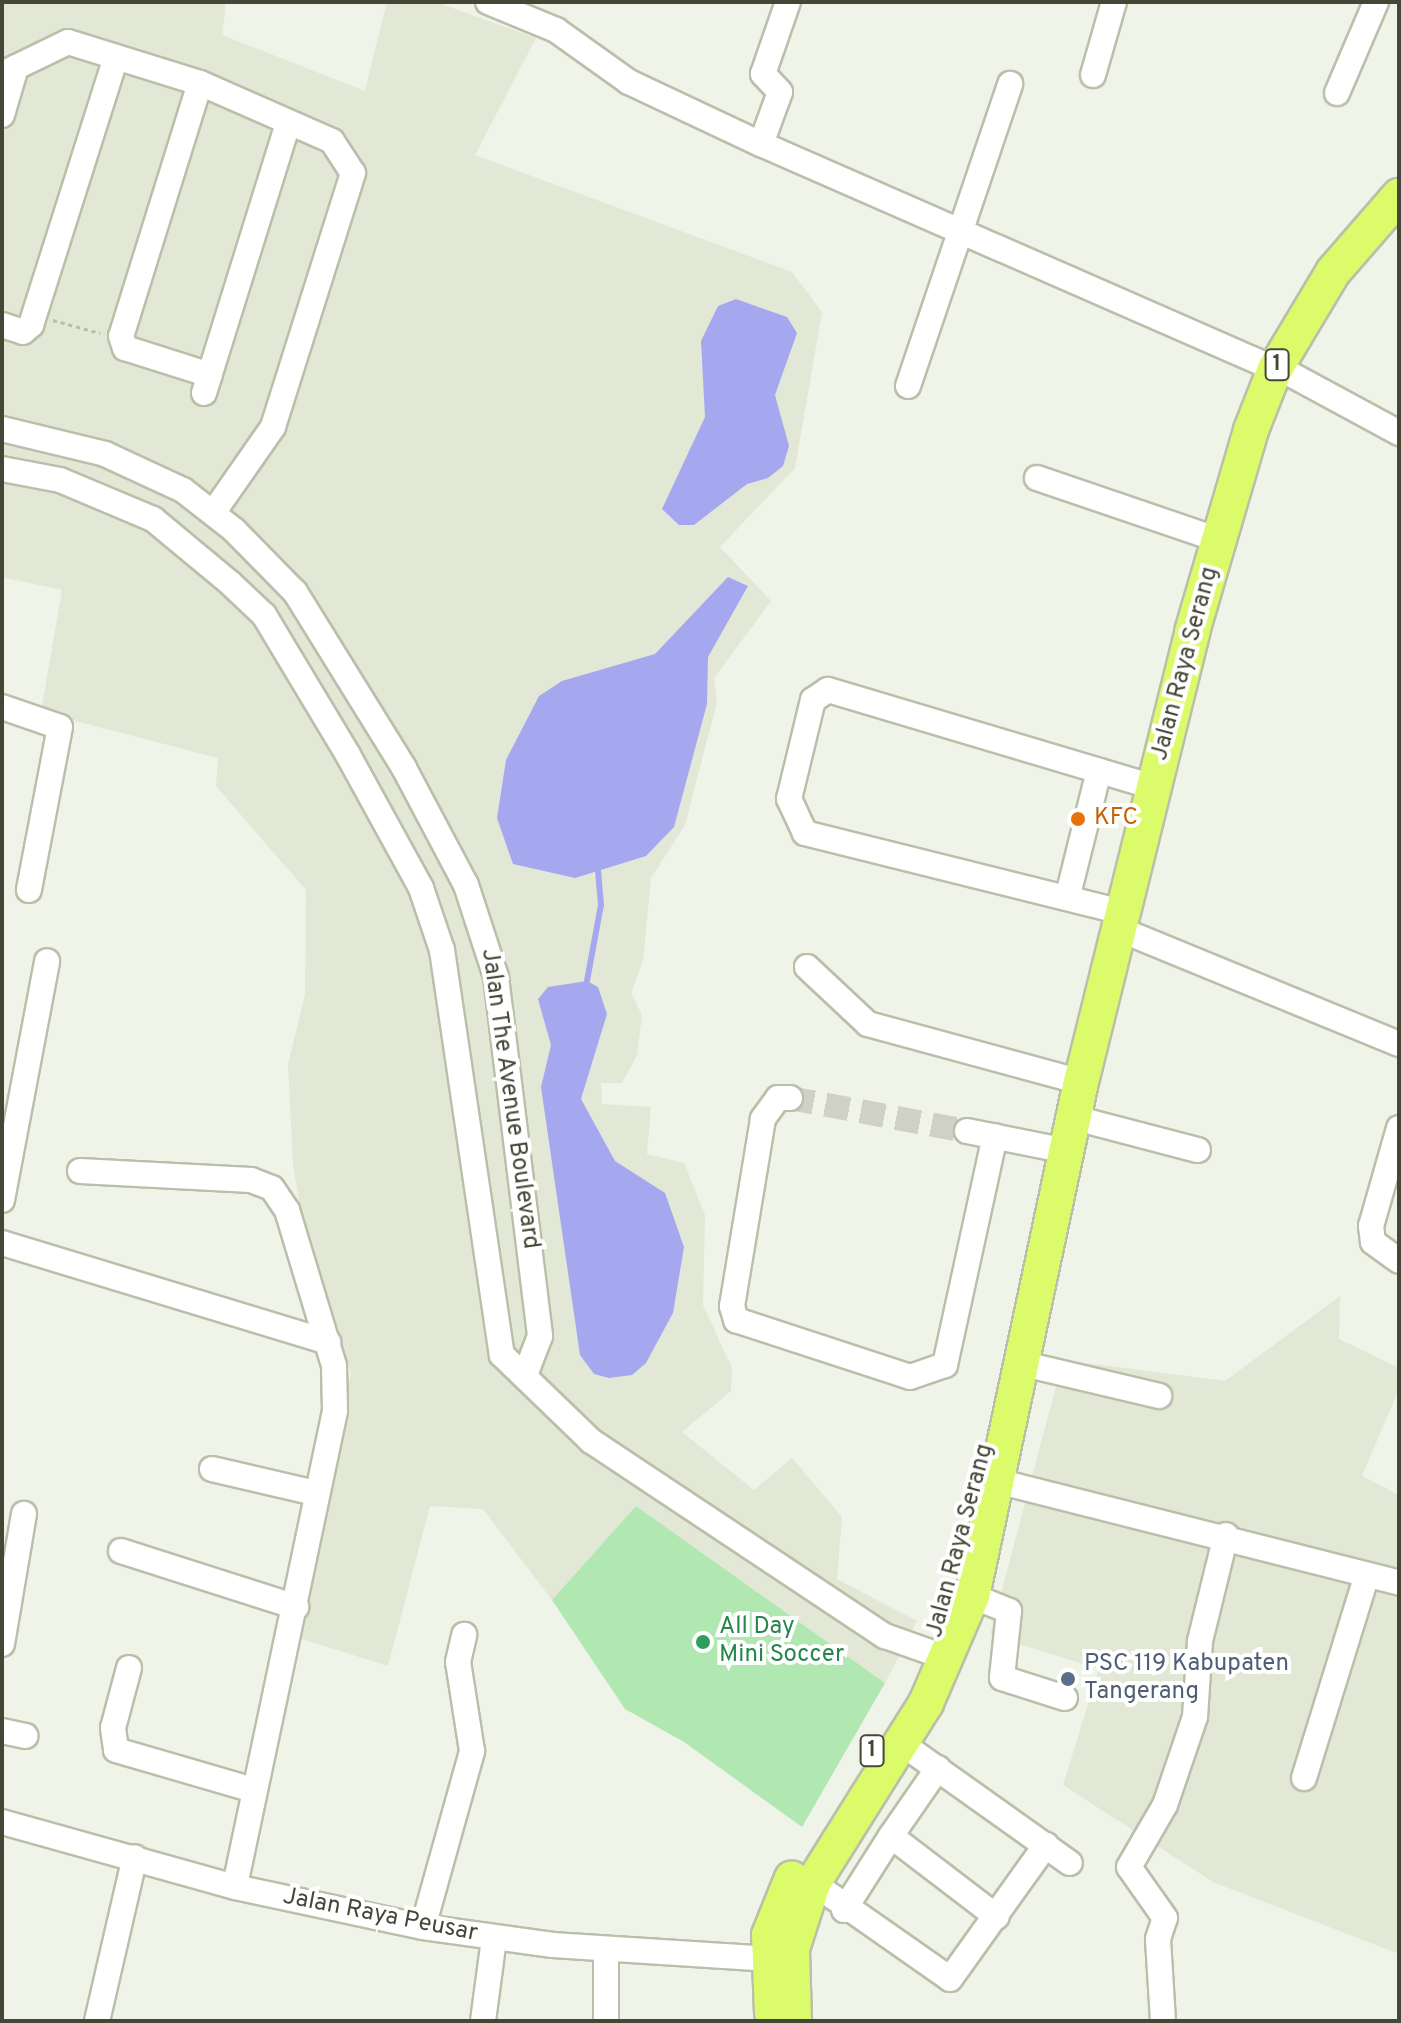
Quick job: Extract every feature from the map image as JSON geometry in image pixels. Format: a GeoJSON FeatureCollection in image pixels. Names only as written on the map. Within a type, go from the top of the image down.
{"type":"FeatureCollection","features":[{"type":"Feature","properties":{"kind":"highway","name":"Jalan Raya Serang"},"geometry":{"type":"LineString","coordinates":[[773,2021],[767,1959],[797,1868],[940,1654],[972,1596],[1001,1482],[1081,1082],[1220,537],[1282,372],[1388,206]]}},
{"type":"Feature","properties":{"kind":"highway","name":"Jalan Raya Serang"},"geometry":{"type":"LineString","coordinates":[[794,2021],[792,1949],[813,1883],[901,1743],[940,1654],[1034,1226],[1068,1147]]}},
{"type":"Feature","properties":{"kind":"street"},"geometry":{"type":"LineString","coordinates":[[488,2],[556,30],[629,82],[761,144],[957,227],[1282,372],[1399,433]]}},
{"type":"Feature","properties":{"kind":"street"},"geometry":{"type":"LineString","coordinates":[[761,144],[780,92],[763,74],[788,2]]}},
{"type":"Feature","properties":{"kind":"street"},"geometry":{"type":"LineString","coordinates":[[1093,75],[1114,2]]}},
{"type":"Feature","properties":{"kind":"street"},"geometry":{"type":"LineString","coordinates":[[1337,93],[1376,2]]}},
{"type":"Feature","properties":{"kind":"street"},"geometry":{"type":"LineString","coordinates":[[2,115],[9,71],[68,42],[200,83],[287,127],[332,141],[353,173],[273,427],[213,513]]}},
{"type":"Feature","properties":{"kind":"street"},"geometry":{"type":"LineString","coordinates":[[2,325],[23,332],[34,315],[116,57]]}},
{"type":"Feature","properties":{"kind":"street"},"geometry":{"type":"LineString","coordinates":[[200,83],[121,336],[125,348],[207,384],[287,127]]}},
{"type":"Feature","properties":{"kind":"street"},"geometry":{"type":"LineString","coordinates":[[908,386],[957,227],[1010,84]]}},
{"type":"Feature","properties":{"kind":"street","name":"Jalan The Avenue Boulevard"},"geometry":{"type":"LineString","coordinates":[[2,429],[105,454],[183,490],[213,513],[295,592],[404,768],[486,933],[540,1336],[526,1372]]}},
{"type":"Feature","properties":{"kind":"street","name":"Jalan The Avenue Boulevard"},"geometry":{"type":"LineString","coordinates":[[2,469],[60,480],[153,519],[264,615],[414,876],[442,950],[496,1345],[526,1372],[552,1408],[591,1441],[885,1636],[940,1654]]}},
{"type":"Feature","properties":{"kind":"street"},"geometry":{"type":"LineString","coordinates":[[1037,478],[1220,537]]}},
{"type":"Feature","properties":{"kind":"street"},"geometry":{"type":"LineString","coordinates":[[264,615],[295,592]]}},
{"type":"Feature","properties":{"kind":"street"},"geometry":{"type":"LineString","coordinates":[[1154,787],[844,690],[813,700],[789,799],[805,833],[1068,895],[1399,1044]]}},
{"type":"Feature","properties":{"kind":"street"},"geometry":{"type":"LineString","coordinates":[[2,707],[60,727],[29,890]]}},
{"type":"Feature","properties":{"kind":"street"},"geometry":{"type":"LineString","coordinates":[[1068,895],[1099,771]]}},
{"type":"Feature","properties":{"kind":"street"},"geometry":{"type":"LineString","coordinates":[[2,1200],[47,961]]}},
{"type":"Feature","properties":{"kind":"street"},"geometry":{"type":"LineString","coordinates":[[807,967],[868,1024],[1081,1082]]}},
{"type":"Feature","properties":{"kind":"street"},"geometry":{"type":"LineString","coordinates":[[790,1098],[778,1098],[763,1119],[732,1306],[736,1320],[910,1377],[945,1365],[995,1136]]}},
{"type":"Feature","properties":{"kind":"street"},"geometry":{"type":"LineString","coordinates":[[1399,1128],[1371,1226],[1373,1242],[1399,1261]]}},
{"type":"Feature","properties":{"kind":"street"},"geometry":{"type":"LineString","coordinates":[[967,1131],[1068,1147],[1198,1150]]}},
{"type":"Feature","properties":{"kind":"street"},"geometry":{"type":"LineString","coordinates":[[80,1171],[251,1180],[272,1188],[287,1210],[328,1342],[335,1411],[315,1493],[296,1607],[235,1887]]}},
{"type":"Feature","properties":{"kind":"street"},"geometry":{"type":"LineString","coordinates":[[2,1243],[328,1342]]}},
{"type":"Feature","properties":{"kind":"street"},"geometry":{"type":"LineString","coordinates":[[1024,1364],[1159,1396]]}},
{"type":"Feature","properties":{"kind":"street"},"geometry":{"type":"LineString","coordinates":[[212,1469],[315,1493]]}},
{"type":"Feature","properties":{"kind":"street"},"geometry":{"type":"LineString","coordinates":[[1001,1482],[1226,1535],[1366,1578],[1399,1583]]}},
{"type":"Feature","properties":{"kind":"street"},"geometry":{"type":"LineString","coordinates":[[2,1644],[24,1514]]}},
{"type":"Feature","properties":{"kind":"street"},"geometry":{"type":"LineString","coordinates":[[1163,2021],[1158,1939],[1165,1918],[1129,1867],[1165,1805],[1195,1717],[1200,1641],[1226,1535]]}},
{"type":"Feature","properties":{"kind":"street"},"geometry":{"type":"LineString","coordinates":[[121,1551],[296,1607]]}},
{"type":"Feature","properties":{"kind":"street"},"geometry":{"type":"LineString","coordinates":[[1304,1778],[1366,1578]]}},
{"type":"Feature","properties":{"kind":"street"},"geometry":{"type":"LineString","coordinates":[[972,1596],[1009,1611],[1002,1678],[1065,1698]]}},
{"type":"Feature","properties":{"kind":"street"},"geometry":{"type":"LineString","coordinates":[[423,1927],[472,1751],[458,1662],[464,1635]]}},
{"type":"Feature","properties":{"kind":"street"},"geometry":{"type":"LineString","coordinates":[[129,1668],[113,1728],[116,1750],[254,1790]]}},
{"type":"Feature","properties":{"kind":"street"},"geometry":{"type":"LineString","coordinates":[[901,1743],[1070,1863]]}},
{"type":"Feature","properties":{"kind":"street"},"geometry":{"type":"LineString","coordinates":[[844,1910],[938,1768]]}},
{"type":"Feature","properties":{"kind":"street","name":"Jalan Raya Peusar"},"geometry":{"type":"LineString","coordinates":[[2,1822],[235,1887],[423,1927],[494,1939],[606,1950],[767,1959]]}},
{"type":"Feature","properties":{"kind":"street"},"geometry":{"type":"LineString","coordinates":[[891,1836],[997,1917]]}},
{"type":"Feature","properties":{"kind":"street"},"geometry":{"type":"LineString","coordinates":[[813,1883],[844,1910],[950,1979],[1046,1845]]}},
{"type":"Feature","properties":{"kind":"street"},"geometry":{"type":"LineString","coordinates":[[97,2021],[135,1857]]}},
{"type":"Feature","properties":{"kind":"street"},"geometry":{"type":"LineString","coordinates":[[483,2021],[494,1939]]}},
{"type":"Feature","properties":{"kind":"street"},"geometry":{"type":"LineString","coordinates":[[606,1950],[606,2021]]}},
{"type":"Feature","properties":{"kind":"path"},"geometry":{"type":"LineString","coordinates":[[34,315],[121,336]]}},
{"type":"Feature","properties":{"kind":"shaded area"},"geometry":{"type":"Polygon","coordinates":[[[226,2],[222,35],[365,91],[387,2],[436,2],[536,38],[475,155],[792,272],[822,312],[795,468],[720,547],[771,601],[714,678],[717,702],[685,825],[651,878],[643,961],[631,993],[642,1015],[637,1055],[622,1083],[601,1083],[602,1104],[651,1107],[647,1154],[684,1163],[705,1215],[703,1305],[732,1368],[731,1391],[682,1432],[754,1490],[792,1458],[842,1517],[837,1579],[917,1621],[885,1683],[636,1506],[552,1600],[483,1509],[430,1506],[388,1666],[299,1638],[351,1373],[306,1244],[293,1164],[288,1064],[305,995],[306,890],[216,786],[218,758],[41,712],[62,590],[2,577],[2,3],[226,2]]]}},
{"type":"Feature","properties":{"kind":"shaded area"},"geometry":{"type":"Polygon","coordinates":[[[1340,1296],[1339,1339],[1399,1368],[1399,1389],[1362,1476],[1399,1495],[1399,1954],[1213,1882],[1063,1785],[1099,1669],[990,1635],[1063,1360],[1225,1381],[1340,1296]]]}},
{"type":"Feature","properties":{"kind":"green space","name":"All Day Mini Soccer"},"geometry":{"type":"Polygon","coordinates":[[[636,1506],[885,1683],[802,1827],[684,1742],[625,1709],[552,1600],[636,1506]]]}},
{"type":"Feature","properties":{"kind":"water"},"geometry":{"type":"Polygon","coordinates":[[[736,299],[787,317],[797,333],[775,395],[789,446],[783,466],[768,478],[747,484],[694,525],[679,525],[662,509],[705,417],[701,341],[718,306],[736,299]]]}},
{"type":"Feature","properties":{"kind":"water"},"geometry":{"type":"Polygon","coordinates":[[[728,577],[748,586],[708,657],[707,704],[674,827],[646,856],[575,878],[513,864],[497,818],[506,760],[539,696],[562,681],[655,654],[728,577]]]}},
{"type":"Feature","properties":{"kind":"water"},"geometry":{"type":"Polygon","coordinates":[[[587,981],[598,987],[607,1014],[581,1099],[615,1161],[665,1193],[684,1247],[673,1313],[646,1363],[632,1375],[609,1378],[594,1374],[580,1355],[541,1087],[551,1045],[538,999],[548,987],[587,981]]]}},
{"type":"Feature","properties":{"kind":"waterway"},"geometry":{"type":"LineString","coordinates":[[587,981],[601,905],[598,870]]}},
{"type":"Feature","properties":{"kind":"tunnel"},"geometry":{"type":"LineString","coordinates":[[790,1098],[967,1131]]}},
{"type":"Feature","properties":{"kind":"place","name":"KFC"},"geometry":{"type":"Point","coordinates":[1078,819]}},
{"type":"Feature","properties":{"kind":"place","name":"All Day Mini Soccer"},"geometry":{"type":"Point","coordinates":[703,1642]}},
{"type":"Feature","properties":{"kind":"place","name":"PSC 119 Kabupaten Tangerang"},"geometry":{"type":"Point","coordinates":[1068,1679]}}]}
